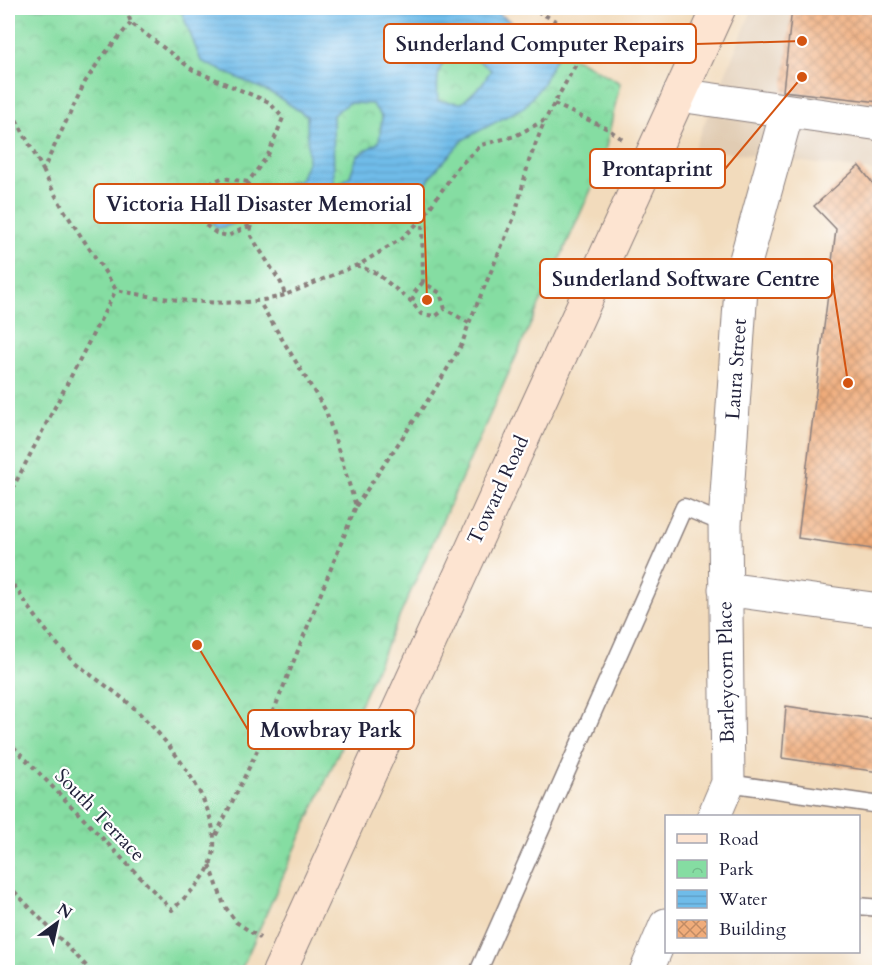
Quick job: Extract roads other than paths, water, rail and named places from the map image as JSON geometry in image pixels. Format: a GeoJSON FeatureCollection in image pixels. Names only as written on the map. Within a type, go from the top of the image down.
{"type":"FeatureCollection","features":[{"type":"Feature","properties":{"kind":"main road","name":"Toward Road"},"geometry":{"type":"LineString","coordinates":[[282,964],[719,8]]}},
{"type":"Feature","properties":{"kind":"street"},"geometry":{"type":"LineString","coordinates":[[679,95],[879,124]]}},
{"type":"Feature","properties":{"kind":"street","name":"Laura Street"},"geometry":{"type":"LineString","coordinates":[[725,524],[742,274],[787,112]]}},
{"type":"Feature","properties":{"kind":"street","name":"Barleycorn Place"},"geometry":{"type":"LineString","coordinates":[[714,815],[728,783],[725,524]]}},
{"type":"Feature","properties":{"kind":"street"},"geometry":{"type":"LineString","coordinates":[[725,589],[879,610]]}},
{"type":"Feature","properties":{"kind":"street"},"geometry":{"type":"LineString","coordinates":[[646,972],[665,927]]}},
{"type":"Feature","properties":{"kind":"lane"},"geometry":{"type":"LineString","coordinates":[[478,972],[684,507],[725,524]]}},
{"type":"Feature","properties":{"kind":"lane"},"geometry":{"type":"LineString","coordinates":[[728,783],[879,806]]}},
{"type":"Feature","properties":{"kind":"lane"},"geometry":{"type":"LineString","coordinates":[[860,906],[879,908]]}},
{"type":"Feature","properties":{"kind":"water"},"geometry":{"type":"Polygon","coordinates":[[[180,8],[490,8],[558,53],[542,85],[524,107],[464,139],[434,172],[413,204],[376,206],[343,214],[311,200],[246,207],[235,222],[217,228],[204,210],[203,200],[219,184],[232,187],[244,194],[300,180],[308,160],[307,116],[275,95],[201,61],[180,8]],[[460,47],[442,64],[437,83],[438,101],[462,103],[482,84],[491,70],[460,47]],[[348,103],[333,115],[334,188],[350,176],[357,156],[379,142],[382,117],[372,104],[348,103]]]}},
{"type":"Feature","properties":{"kind":"place","name":"Sunderland Computer Repairs"},"geometry":{"type":"Point","coordinates":[802,41]}},
{"type":"Feature","properties":{"kind":"place","name":"Prontaprint"},"geometry":{"type":"Point","coordinates":[802,77]}},
{"type":"Feature","properties":{"kind":"place","name":"Victoria Hall Disaster Memorial"},"geometry":{"type":"Point","coordinates":[427,300]}},
{"type":"Feature","properties":{"kind":"place","name":"Sunderland Software Centre"},"geometry":{"type":"Point","coordinates":[848,383]}},
{"type":"Feature","properties":{"kind":"place","name":"Mowbray Park"},"geometry":{"type":"Point","coordinates":[197,645]}}]}
